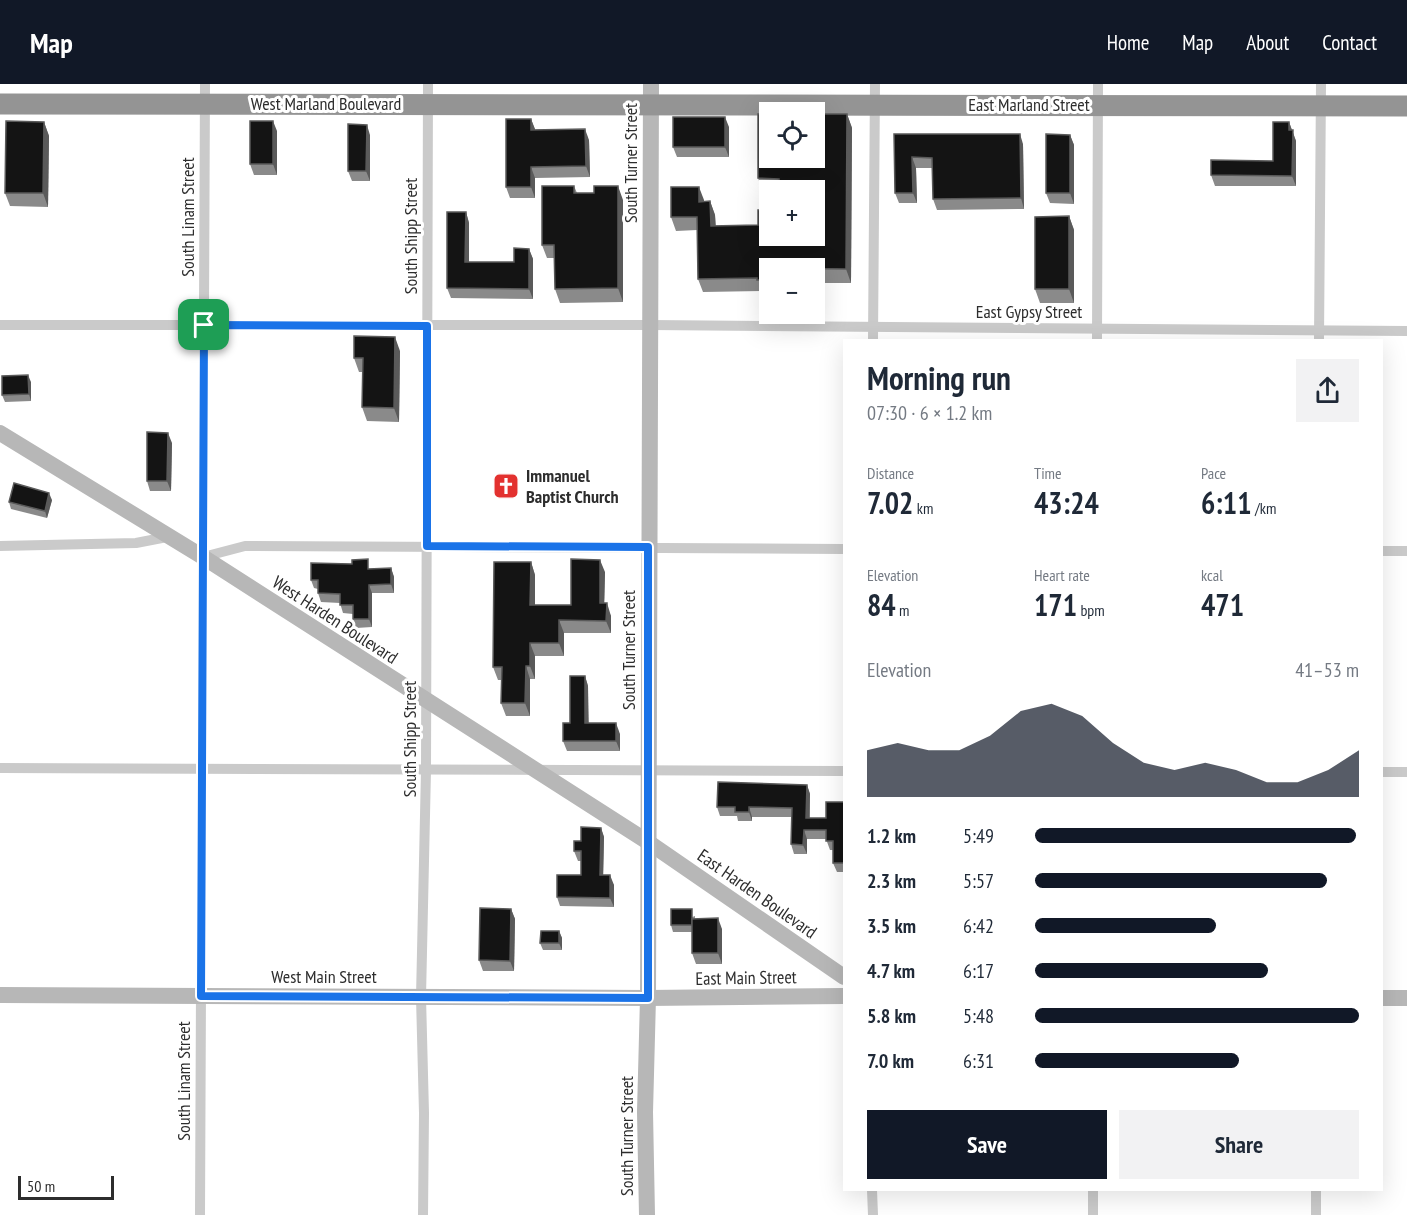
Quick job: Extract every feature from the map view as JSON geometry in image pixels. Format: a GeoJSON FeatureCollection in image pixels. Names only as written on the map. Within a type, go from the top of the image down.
{"type":"FeatureCollection","features":[{"type":"Feature","properties":{"kind":"highway","name":"West Marland Boulevard"},"geometry":{"type":"LineString","coordinates":[[0,104],[205,94],[651,94]]}},
{"type":"Feature","properties":{"kind":"highway","name":"East Marland Street"},"geometry":{"type":"LineString","coordinates":[[651,94],[875,94],[1098,105],[1407,106]]}},
{"type":"Feature","properties":{"kind":"street"},"geometry":{"type":"LineString","coordinates":[[1097,339],[1098,84]]}},
{"type":"Feature","properties":{"kind":"street"},"geometry":{"type":"LineString","coordinates":[[1319,335],[1321,84]]}},
{"type":"Feature","properties":{"kind":"street","name":"South Linam Street"},"geometry":{"type":"LineString","coordinates":[[200,1215],[205,94]]}},
{"type":"Feature","properties":{"kind":"street","name":"South Shipp Street"},"geometry":{"type":"LineString","coordinates":[[423,1215],[424,1113],[421,997],[427,702],[428,94]]}},
{"type":"Feature","properties":{"kind":"street","name":"South Turner Street"},"geometry":{"type":"LineString","coordinates":[[646,1215],[651,94]]}},
{"type":"Feature","properties":{"kind":"street"},"geometry":{"type":"LineString","coordinates":[[873,339],[875,94]]}},
{"type":"Feature","properties":{"kind":"street","name":"East Gypsy Street"},"geometry":{"type":"LineString","coordinates":[[0,325],[650,325],[1097,329],[1319,335],[1407,331]]}},
{"type":"Feature","properties":{"kind":"street","name":"West Harden Boulevard"},"geometry":{"type":"LineString","coordinates":[[0,433],[202,557],[648,842]]}},
{"type":"Feature","properties":{"kind":"street"},"geometry":{"type":"LineString","coordinates":[[0,546],[136,543],[167,537]]}},
{"type":"Feature","properties":{"kind":"street"},"geometry":{"type":"LineString","coordinates":[[202,557],[245,546],[843,549]]}},
{"type":"Feature","properties":{"kind":"street"},"geometry":{"type":"LineString","coordinates":[[1383,551],[1407,551]]}},
{"type":"Feature","properties":{"kind":"street"},"geometry":{"type":"LineString","coordinates":[[0,768],[843,771]]}},
{"type":"Feature","properties":{"kind":"street"},"geometry":{"type":"LineString","coordinates":[[1383,772],[1407,772]]}},
{"type":"Feature","properties":{"kind":"street","name":"East Harden Boulevard"},"geometry":{"type":"LineString","coordinates":[[648,842],[843,976]]}},
{"type":"Feature","properties":{"kind":"street","name":"West Main Street"},"geometry":{"type":"LineString","coordinates":[[0,995],[648,998]]}},
{"type":"Feature","properties":{"kind":"street","name":"East Main Street"},"geometry":{"type":"LineString","coordinates":[[648,998],[843,996]]}},
{"type":"Feature","properties":{"kind":"street"},"geometry":{"type":"LineString","coordinates":[[1383,998],[1407,998]]}},
{"type":"Feature","properties":{"kind":"street"},"geometry":{"type":"LineString","coordinates":[[873,1191],[873,1215]]}},
{"type":"Feature","properties":{"kind":"street"},"geometry":{"type":"LineString","coordinates":[[1093,1191],[1093,1215]]}},
{"type":"Feature","properties":{"kind":"street"},"geometry":{"type":"LineString","coordinates":[[1316,1191],[1316,1215]]}},
{"type":"Feature","properties":{"kind":"building"},"geometry":{"type":"Polygon","coordinates":[[[758,114],[759,168],[825,168],[825,114],[847,114],[846,269],[825,269],[825,258],[759,258],[759,280],[757,278],[698,279],[697,217],[671,217],[671,187],[699,187],[699,202],[710,201],[711,226],[758,225],[759,210],[759,246],[825,246],[825,180],[758,178],[758,114]]]}},
{"type":"Feature","properties":{"kind":"building"},"geometry":{"type":"Polygon","coordinates":[[[673,117],[725,117],[725,147],[673,147],[673,117]]]}},
{"type":"Feature","properties":{"kind":"building"},"geometry":{"type":"Polygon","coordinates":[[[506,119],[531,119],[531,130],[585,129],[586,166],[531,167],[531,187],[506,187],[506,119]]]}},
{"type":"Feature","properties":{"kind":"building"},"geometry":{"type":"Polygon","coordinates":[[[6,121],[44,122],[43,193],[5,193],[6,121]]]}},
{"type":"Feature","properties":{"kind":"building"},"geometry":{"type":"Polygon","coordinates":[[[250,121],[273,121],[273,164],[250,164],[250,121]]]}},
{"type":"Feature","properties":{"kind":"building"},"geometry":{"type":"Polygon","coordinates":[[[1273,122],[1289,122],[1289,130],[1293,130],[1292,176],[1211,175],[1211,160],[1273,161],[1273,122]]]}},
{"type":"Feature","properties":{"kind":"building"},"geometry":{"type":"Polygon","coordinates":[[[348,124],[367,125],[366,171],[348,171],[348,124]]]}},
{"type":"Feature","properties":{"kind":"building"},"geometry":{"type":"Polygon","coordinates":[[[894,134],[1020,134],[1021,198],[933,199],[932,158],[912,157],[913,193],[895,193],[894,134]]]}},
{"type":"Feature","properties":{"kind":"building"},"geometry":{"type":"Polygon","coordinates":[[[1046,134],[1070,135],[1070,193],[1046,193],[1046,134]]]}},
{"type":"Feature","properties":{"kind":"building"},"geometry":{"type":"Polygon","coordinates":[[[542,186],[574,186],[574,193],[594,193],[594,186],[618,186],[618,288],[555,289],[554,245],[542,245],[542,186]]]}},
{"type":"Feature","properties":{"kind":"building"},"geometry":{"type":"Polygon","coordinates":[[[447,212],[466,212],[465,262],[514,262],[514,248],[529,249],[529,289],[447,288],[447,212]]]}},
{"type":"Feature","properties":{"kind":"building"},"geometry":{"type":"Polygon","coordinates":[[[1069,216],[1069,289],[1035,289],[1035,217],[1069,216]]]}},
{"type":"Feature","properties":{"kind":"building"},"geometry":{"type":"Polygon","coordinates":[[[354,336],[395,337],[394,408],[362,407],[363,358],[354,358],[354,336]]]}},
{"type":"Feature","properties":{"kind":"building"},"geometry":{"type":"Polygon","coordinates":[[[28,375],[29,394],[2,395],[2,376],[28,375]]]}},
{"type":"Feature","properties":{"kind":"building"},"geometry":{"type":"Polygon","coordinates":[[[147,432],[168,433],[167,481],[147,481],[147,432]]]}},
{"type":"Feature","properties":{"kind":"building"},"geometry":{"type":"Polygon","coordinates":[[[14,483],[49,493],[45,511],[9,502],[14,483]]]}},
{"type":"Feature","properties":{"kind":"building"},"geometry":{"type":"Polygon","coordinates":[[[368,559],[368,569],[391,568],[391,584],[369,585],[369,619],[353,619],[353,605],[340,605],[340,594],[318,593],[318,580],[311,580],[311,563],[352,564],[352,560],[368,559]]]}},
{"type":"Feature","properties":{"kind":"building"},"geometry":{"type":"Polygon","coordinates":[[[571,559],[600,560],[600,603],[607,603],[606,621],[559,620],[559,643],[530,643],[530,666],[526,666],[525,703],[501,703],[502,667],[493,667],[494,562],[531,562],[530,605],[571,605],[571,559]]]}},
{"type":"Feature","properties":{"kind":"building"},"geometry":{"type":"Polygon","coordinates":[[[570,676],[585,676],[585,723],[616,723],[616,741],[563,741],[563,723],[570,723],[570,676]]]}},
{"type":"Feature","properties":{"kind":"building"},"geometry":{"type":"Polygon","coordinates":[[[718,782],[807,785],[806,818],[826,818],[826,802],[843,802],[843,863],[833,863],[833,841],[826,841],[826,830],[804,830],[803,845],[791,844],[792,808],[749,807],[749,812],[735,812],[735,807],[717,807],[718,782]]]}},
{"type":"Feature","properties":{"kind":"building"},"geometry":{"type":"Polygon","coordinates":[[[581,827],[601,828],[600,875],[610,875],[610,898],[557,897],[557,875],[581,875],[581,851],[574,851],[574,841],[581,841],[581,827]]]}},
{"type":"Feature","properties":{"kind":"building"},"geometry":{"type":"Polygon","coordinates":[[[480,908],[511,909],[510,961],[479,960],[480,908]]]}},
{"type":"Feature","properties":{"kind":"building"},"geometry":{"type":"Polygon","coordinates":[[[671,909],[692,909],[692,925],[671,925],[671,909]]]}},
{"type":"Feature","properties":{"kind":"building"},"geometry":{"type":"Polygon","coordinates":[[[718,918],[718,953],[692,953],[692,919],[718,918]]]}},
{"type":"Feature","properties":{"kind":"building"},"geometry":{"type":"Polygon","coordinates":[[[541,931],[559,931],[559,943],[540,943],[541,931]]]}},
{"type":"Feature","properties":{"kind":"place","name":"Immanuel Baptist Church"},"geometry":{"type":"Point","coordinates":[506,486]}},
{"type":"Feature","properties":{"kind":"route"},"geometry":{"type":"LineString","coordinates":[[204,325],[427,326],[427,546],[648,547],[648,998],[201,996],[204,325]]}}]}
